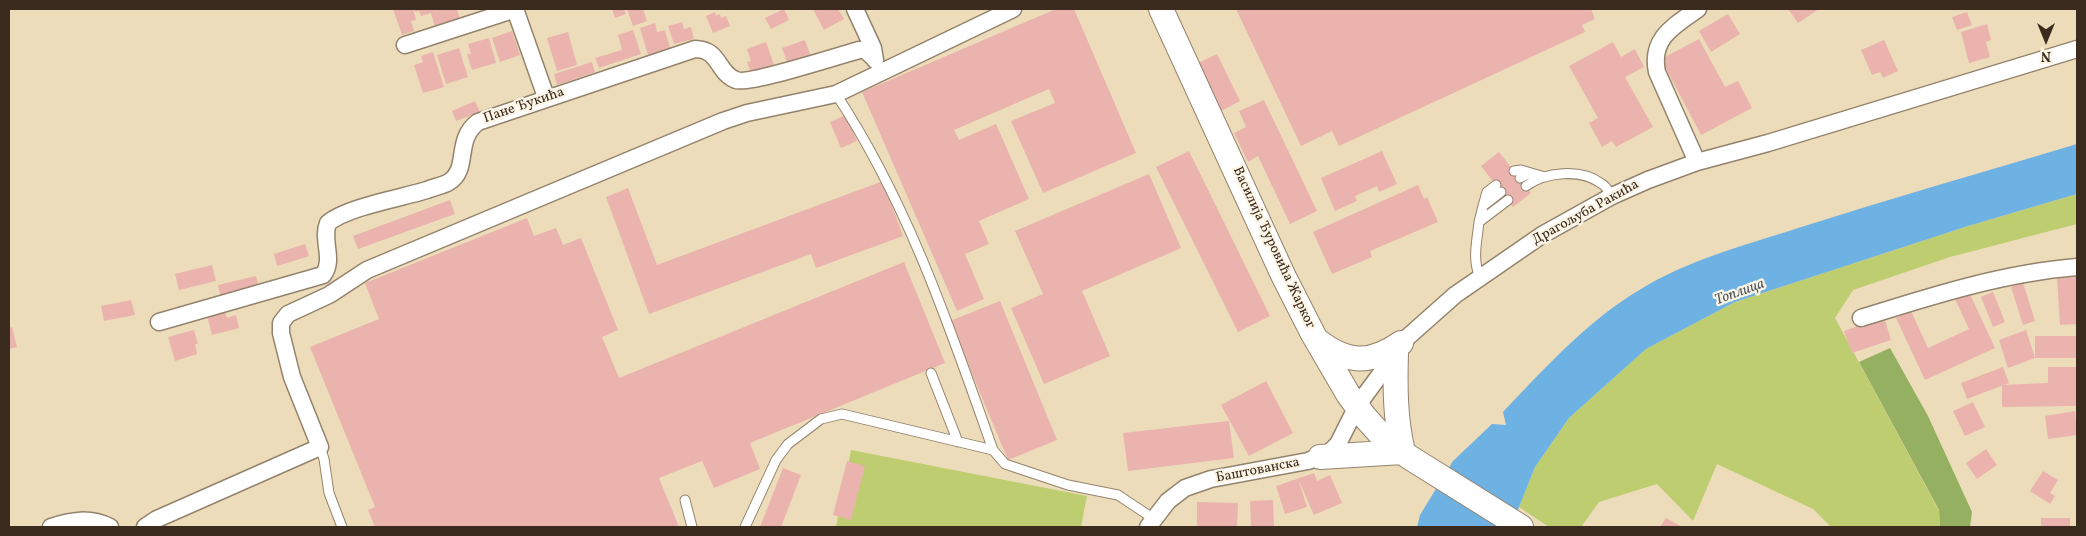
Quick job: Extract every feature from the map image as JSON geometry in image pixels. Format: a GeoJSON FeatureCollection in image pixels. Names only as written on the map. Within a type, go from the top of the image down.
{"type":"FeatureCollection","features":[{"type":"Feature","properties":{"kind":"main road","name":"Василија Ђуровића Жарког"},"geometry":{"type":"LineString","coordinates":[[1161,9],[1283,276],[1317,340],[1357,406],[1382,435],[1406,454],[1521,527]]}},
{"type":"Feature","properties":{"kind":"main road"},"geometry":{"type":"LineString","coordinates":[[1317,340],[1330,350],[1343,356],[1361,359],[1380,356],[1398,348],[1395,394],[1398,424],[1406,454],[1320,457]]}},
{"type":"Feature","properties":{"kind":"street"},"geometry":{"type":"LineString","coordinates":[[405,45],[516,9],[546,97]]}},
{"type":"Feature","properties":{"kind":"street"},"geometry":{"type":"LineString","coordinates":[[855,9],[873,48],[875,59],[872,71],[862,83]]}},
{"type":"Feature","properties":{"kind":"street"},"geometry":{"type":"LineString","coordinates":[[145,527],[157,518],[320,447],[292,377],[283,344],[282,323],[288,314],[329,295],[367,270],[723,121],[747,113],[836,94],[1013,9]]}},
{"type":"Feature","properties":{"kind":"street"},"geometry":{"type":"LineString","coordinates":[[1697,162],[1657,72],[1655,62],[1656,53],[1666,34],[1698,9]]}},
{"type":"Feature","properties":{"kind":"street","name":"Пане Ђукића"},"geometry":{"type":"LineString","coordinates":[[159,322],[323,276],[329,265],[326,228],[328,223],[334,218],[343,213],[402,198],[447,183],[458,173],[465,136],[470,128],[478,122],[546,97],[694,49],[703,49],[712,54],[732,79],[738,82],[760,78],[859,50],[865,50],[875,59]]}},
{"type":"Feature","properties":{"kind":"street","name":"Драгољуба Ракића"},"geometry":{"type":"LineString","coordinates":[[1357,406],[1398,348],[1455,295],[1542,235],[1612,196],[1697,162],[1768,143],[2077,49]]}},
{"type":"Feature","properties":{"kind":"street"},"geometry":{"type":"LineString","coordinates":[[1861,318],[1945,292],[2043,271],[2077,267]]}},
{"type":"Feature","properties":{"kind":"street","name":"Баштованска"},"geometry":{"type":"LineString","coordinates":[[1151,523],[1178,493],[1198,483],[1320,457],[1329,453],[1338,444],[1357,406]]}},
{"type":"Feature","properties":{"kind":"street"},"geometry":{"type":"LineString","coordinates":[[51,527],[83,520],[98,522],[110,527]]}},
{"type":"Feature","properties":{"kind":"lane"},"geometry":{"type":"LineString","coordinates":[[836,94],[862,133],[926,269],[993,450],[1005,464],[1068,485],[1118,495],[1151,523]]}},
{"type":"Feature","properties":{"kind":"lane"},"geometry":{"type":"LineString","coordinates":[[1517,175],[1531,173],[1545,177]]}},
{"type":"Feature","properties":{"kind":"lane"},"geometry":{"type":"LineString","coordinates":[[1526,186],[1536,179],[1555,173],[1567,173],[1585,177],[1602,184],[1612,196]]}},
{"type":"Feature","properties":{"kind":"lane"},"geometry":{"type":"LineString","coordinates":[[1480,278],[1475,255],[1479,222],[1487,192],[1498,188]]}},
{"type":"Feature","properties":{"kind":"lane"},"geometry":{"type":"LineString","coordinates":[[1479,222],[1508,200]]}},
{"type":"Feature","properties":{"kind":"lane"},"geometry":{"type":"LineString","coordinates":[[931,373],[958,442]]}},
{"type":"Feature","properties":{"kind":"lane"},"geometry":{"type":"LineString","coordinates":[[746,527],[776,460],[788,444],[821,419],[842,414],[993,450]]}},
{"type":"Feature","properties":{"kind":"lane"},"geometry":{"type":"LineString","coordinates":[[320,447],[330,493],[342,527]]}},
{"type":"Feature","properties":{"kind":"lane"},"geometry":{"type":"LineString","coordinates":[[685,500],[692,527]]}},
{"type":"Feature","properties":{"kind":"green space"},"geometry":{"type":"Polygon","coordinates":[[[2077,194],[2077,224],[1950,257],[1853,290],[1835,318],[1939,511],[1940,527],[1831,527],[1813,509],[1717,464],[1693,521],[1657,484],[1599,502],[1581,527],[1549,527],[1519,507],[1535,467],[1569,418],[1646,349],[1735,302],[1968,226],[2077,194]]]}},
{"type":"Feature","properties":{"kind":"green space"},"geometry":{"type":"Polygon","coordinates":[[[1890,348],[1928,416],[1972,512],[1970,527],[1940,527],[1939,510],[1859,362],[1890,348]]]}},
{"type":"Feature","properties":{"kind":"green space"},"geometry":{"type":"Polygon","coordinates":[[[851,450],[1087,496],[1081,527],[836,527],[851,450]]]}},
{"type":"Feature","properties":{"kind":"water","name":"Топлица"},"geometry":{"type":"Polygon","coordinates":[[[2077,144],[2077,194],[1968,226],[1735,302],[1646,349],[1569,418],[1535,467],[1513,527],[1417,527],[1420,515],[1453,461],[1492,424],[1506,425],[1503,412],[1551,362],[1603,315],[1641,289],[1678,270],[1736,248],[2077,144]]]}},
{"type":"Feature","properties":{"kind":"building"},"geometry":{"type":"Polygon","coordinates":[[[393,9],[413,9],[416,20],[411,21],[414,31],[402,35],[393,9]]]}},
{"type":"Feature","properties":{"kind":"building"},"geometry":{"type":"Polygon","coordinates":[[[414,9],[436,9],[436,12],[437,9],[457,9],[460,20],[435,27],[431,13],[421,16],[419,11],[415,12],[414,9]]]}},
{"type":"Feature","properties":{"kind":"building"},"geometry":{"type":"Polygon","coordinates":[[[612,9],[624,9],[626,14],[615,18],[612,9]]]}},
{"type":"Feature","properties":{"kind":"building"},"geometry":{"type":"Polygon","coordinates":[[[627,9],[643,9],[647,21],[633,26],[627,9]]]}},
{"type":"Feature","properties":{"kind":"building"},"geometry":{"type":"Polygon","coordinates":[[[784,9],[789,20],[771,29],[765,18],[784,9]]]}},
{"type":"Feature","properties":{"kind":"building"},"geometry":{"type":"Polygon","coordinates":[[[813,9],[838,9],[844,19],[824,30],[813,9]]]}},
{"type":"Feature","properties":{"kind":"building"},"geometry":{"type":"Polygon","coordinates":[[[1056,9],[1074,9],[1136,153],[1043,193],[1011,121],[1055,103],[1049,89],[954,130],[959,140],[996,124],[1029,199],[979,221],[989,244],[965,254],[984,299],[957,311],[862,92],[1056,9]]]}},
{"type":"Feature","properties":{"kind":"building"},"geometry":{"type":"Polygon","coordinates":[[[1236,9],[1591,9],[1595,19],[1582,25],[1585,32],[1339,146],[1332,131],[1301,146],[1236,9]]]}},
{"type":"Feature","properties":{"kind":"building"},"geometry":{"type":"Polygon","coordinates":[[[1788,9],[1819,9],[1798,23],[1788,9]]]}},
{"type":"Feature","properties":{"kind":"building"},"geometry":{"type":"Polygon","coordinates":[[[715,12],[716,15],[720,14],[721,18],[726,16],[730,26],[713,33],[706,16],[715,12]]]}},
{"type":"Feature","properties":{"kind":"building"},"geometry":{"type":"Polygon","coordinates":[[[1967,12],[1972,25],[1957,30],[1952,17],[1967,12]]]}},
{"type":"Feature","properties":{"kind":"building"},"geometry":{"type":"Polygon","coordinates":[[[1728,14],[1740,34],[1711,52],[1699,31],[1728,14]]]}},
{"type":"Feature","properties":{"kind":"building"},"geometry":{"type":"Polygon","coordinates":[[[682,22],[684,29],[691,27],[694,39],[674,44],[668,26],[682,22]]]}},
{"type":"Feature","properties":{"kind":"building"},"geometry":{"type":"Polygon","coordinates":[[[655,23],[657,32],[665,30],[670,48],[648,55],[640,28],[655,23]]]}},
{"type":"Feature","properties":{"kind":"building"},"geometry":{"type":"Polygon","coordinates":[[[1987,24],[1991,40],[1986,42],[1990,57],[1969,63],[1961,32],[1987,24]]]}},
{"type":"Feature","properties":{"kind":"building"},"geometry":{"type":"Polygon","coordinates":[[[633,30],[641,54],[599,68],[595,58],[622,50],[618,35],[633,30]]]}},
{"type":"Feature","properties":{"kind":"building"},"geometry":{"type":"Polygon","coordinates":[[[512,31],[520,55],[500,62],[492,38],[512,31]]]}},
{"type":"Feature","properties":{"kind":"building"},"geometry":{"type":"Polygon","coordinates":[[[568,32],[577,65],[557,71],[547,38],[568,32]]]}},
{"type":"Feature","properties":{"kind":"building"},"geometry":{"type":"Polygon","coordinates":[[[489,38],[496,63],[472,70],[467,54],[471,54],[468,44],[489,38]]]}},
{"type":"Feature","properties":{"kind":"building"},"geometry":{"type":"Polygon","coordinates":[[[1699,39],[1725,87],[1738,81],[1752,108],[1701,135],[1661,59],[1699,39]]]}},
{"type":"Feature","properties":{"kind":"building"},"geometry":{"type":"Polygon","coordinates":[[[805,40],[811,57],[788,65],[782,48],[805,40]]]}},
{"type":"Feature","properties":{"kind":"building"},"geometry":{"type":"Polygon","coordinates":[[[1884,40],[1898,71],[1883,78],[1880,72],[1872,75],[1861,50],[1884,40]]]}},
{"type":"Feature","properties":{"kind":"building"},"geometry":{"type":"Polygon","coordinates":[[[766,42],[774,65],[751,73],[747,62],[751,61],[747,49],[766,42]]]}},
{"type":"Feature","properties":{"kind":"building"},"geometry":{"type":"Polygon","coordinates":[[[1613,42],[1621,57],[1635,49],[1644,67],[1625,77],[1653,127],[1616,147],[1612,141],[1602,147],[1589,123],[1598,118],[1569,66],[1613,42]]]}},
{"type":"Feature","properties":{"kind":"building"},"geometry":{"type":"Polygon","coordinates":[[[459,48],[468,77],[446,84],[437,55],[459,48]]]}},
{"type":"Feature","properties":{"kind":"building"},"geometry":{"type":"Polygon","coordinates":[[[433,52],[444,87],[423,93],[414,65],[423,62],[421,56],[433,52]]]}},
{"type":"Feature","properties":{"kind":"building"},"geometry":{"type":"Polygon","coordinates":[[[1217,54],[1240,101],[1221,111],[1198,63],[1217,54]]]}},
{"type":"Feature","properties":{"kind":"building"},"geometry":{"type":"Polygon","coordinates":[[[592,62],[595,72],[557,85],[554,74],[592,62]]]}},
{"type":"Feature","properties":{"kind":"building"},"geometry":{"type":"Polygon","coordinates":[[[1264,100],[1317,211],[1290,224],[1258,156],[1248,162],[1234,133],[1246,127],[1239,111],[1264,100]]]}},
{"type":"Feature","properties":{"kind":"building"},"geometry":{"type":"Polygon","coordinates":[[[475,101],[480,112],[456,121],[452,111],[475,101]]]}},
{"type":"Feature","properties":{"kind":"building"},"geometry":{"type":"Polygon","coordinates":[[[846,115],[857,141],[841,148],[830,122],[846,115]]]}},
{"type":"Feature","properties":{"kind":"building"},"geometry":{"type":"Polygon","coordinates":[[[1189,151],[1270,316],[1238,332],[1156,167],[1189,151]]]}},
{"type":"Feature","properties":{"kind":"building"},"geometry":{"type":"Polygon","coordinates":[[[1382,151],[1397,184],[1379,192],[1377,186],[1355,196],[1357,201],[1335,211],[1321,178],[1382,151]]]}},
{"type":"Feature","properties":{"kind":"building"},"geometry":{"type":"Polygon","coordinates":[[[1499,152],[1531,193],[1513,207],[1481,166],[1499,152]]]}},
{"type":"Feature","properties":{"kind":"building"},"geometry":{"type":"Polygon","coordinates":[[[1149,174],[1181,248],[1082,291],[1110,356],[1044,384],[1011,308],[1043,294],[1015,231],[1149,174]]]}},
{"type":"Feature","properties":{"kind":"building"},"geometry":{"type":"Polygon","coordinates":[[[883,181],[903,236],[816,268],[811,254],[649,314],[606,197],[628,188],[657,265],[883,181]]]}},
{"type":"Feature","properties":{"kind":"building"},"geometry":{"type":"Polygon","coordinates":[[[1418,185],[1424,199],[1427,197],[1438,222],[1370,251],[1372,257],[1332,274],[1313,232],[1418,185]]]}},
{"type":"Feature","properties":{"kind":"building"},"geometry":{"type":"Polygon","coordinates":[[[450,200],[455,214],[358,249],[353,236],[450,200]]]}},
{"type":"Feature","properties":{"kind":"building"},"geometry":{"type":"Polygon","coordinates":[[[527,218],[534,236],[556,228],[563,245],[581,238],[618,330],[602,337],[619,378],[904,262],[945,363],[750,443],[760,469],[714,488],[702,461],[659,478],[679,527],[375,527],[368,510],[375,507],[310,347],[379,319],[365,283],[527,218]]]}},
{"type":"Feature","properties":{"kind":"building"},"geometry":{"type":"Polygon","coordinates":[[[305,244],[309,256],[277,266],[274,254],[305,244]]]}},
{"type":"Feature","properties":{"kind":"building"},"geometry":{"type":"Polygon","coordinates":[[[212,265],[216,281],[179,290],[175,274],[212,265]]]}},
{"type":"Feature","properties":{"kind":"building"},"geometry":{"type":"Polygon","coordinates":[[[256,276],[259,288],[221,298],[218,285],[256,276]]]}},
{"type":"Feature","properties":{"kind":"building"},"geometry":{"type":"Polygon","coordinates":[[[2076,277],[2077,324],[2060,325],[2057,278],[2076,277]]]}},
{"type":"Feature","properties":{"kind":"building"},"geometry":{"type":"Polygon","coordinates":[[[2023,283],[2035,321],[2023,325],[2011,287],[2023,283]]]}},
{"type":"Feature","properties":{"kind":"building"},"geometry":{"type":"Polygon","coordinates":[[[1969,292],[1995,348],[1925,380],[1896,318],[1911,311],[1928,348],[1969,329],[1955,299],[1969,292]]]}},
{"type":"Feature","properties":{"kind":"building"},"geometry":{"type":"Polygon","coordinates":[[[1993,292],[2005,322],[1993,327],[1981,297],[1993,292]]]}},
{"type":"Feature","properties":{"kind":"building"},"geometry":{"type":"Polygon","coordinates":[[[131,300],[135,315],[104,321],[101,306],[131,300]]]}},
{"type":"Feature","properties":{"kind":"building"},"geometry":{"type":"Polygon","coordinates":[[[1000,301],[1057,440],[1008,460],[950,321],[1000,301]]]}},
{"type":"Feature","properties":{"kind":"building"},"geometry":{"type":"Polygon","coordinates":[[[225,311],[227,318],[236,315],[239,328],[212,335],[207,316],[225,311]]]}},
{"type":"Feature","properties":{"kind":"building"},"geometry":{"type":"Polygon","coordinates":[[[1884,317],[1891,340],[1852,353],[1844,331],[1884,317]]]}},
{"type":"Feature","properties":{"kind":"building"},"geometry":{"type":"Polygon","coordinates":[[[12,327],[17,347],[9,349],[9,328],[12,327]]]}},
{"type":"Feature","properties":{"kind":"building"},"geometry":{"type":"Polygon","coordinates":[[[194,330],[198,344],[195,344],[197,354],[175,361],[168,337],[194,330]]]}},
{"type":"Feature","properties":{"kind":"building"},"geometry":{"type":"Polygon","coordinates":[[[2026,330],[2035,358],[2008,368],[1999,340],[2026,330]]]}},
{"type":"Feature","properties":{"kind":"building"},"geometry":{"type":"Polygon","coordinates":[[[2035,336],[2076,336],[2076,358],[2035,358],[2035,336]]]}},
{"type":"Feature","properties":{"kind":"building"},"geometry":{"type":"Polygon","coordinates":[[[2003,367],[2009,383],[1967,399],[1961,383],[2003,367]]]}},
{"type":"Feature","properties":{"kind":"building"},"geometry":{"type":"Polygon","coordinates":[[[2048,367],[2077,367],[2077,406],[2002,407],[2002,385],[2048,383],[2048,367]]]}},
{"type":"Feature","properties":{"kind":"building"},"geometry":{"type":"Polygon","coordinates":[[[1266,381],[1293,433],[1249,456],[1221,405],[1266,381]]]}},
{"type":"Feature","properties":{"kind":"building"},"geometry":{"type":"Polygon","coordinates":[[[1973,402],[1985,427],[1965,436],[1953,411],[1973,402]]]}},
{"type":"Feature","properties":{"kind":"building"},"geometry":{"type":"Polygon","coordinates":[[[2075,411],[2077,435],[2048,439],[2045,416],[2075,411]]]}},
{"type":"Feature","properties":{"kind":"building"},"geometry":{"type":"Polygon","coordinates":[[[1229,421],[1234,458],[1128,471],[1123,433],[1229,421]]]}},
{"type":"Feature","properties":{"kind":"building"},"geometry":{"type":"Polygon","coordinates":[[[1986,449],[1997,465],[1977,479],[1966,463],[1986,449]]]}},
{"type":"Feature","properties":{"kind":"building"},"geometry":{"type":"Polygon","coordinates":[[[847,461],[865,466],[851,520],[833,515],[847,461]]]}},
{"type":"Feature","properties":{"kind":"building"},"geometry":{"type":"Polygon","coordinates":[[[783,468],[801,475],[781,527],[760,527],[783,468]]]}},
{"type":"Feature","properties":{"kind":"building"},"geometry":{"type":"Polygon","coordinates":[[[2043,471],[2058,480],[2050,493],[2055,496],[2050,504],[2030,491],[2043,471]]]}},
{"type":"Feature","properties":{"kind":"building"},"geometry":{"type":"Polygon","coordinates":[[[1314,473],[1317,481],[1330,475],[1342,503],[1314,515],[1298,479],[1307,507],[1285,514],[1276,486],[1314,473]]]}},
{"type":"Feature","properties":{"kind":"building"},"geometry":{"type":"Polygon","coordinates":[[[1273,500],[1274,527],[1251,527],[1250,501],[1273,500]]]}},
{"type":"Feature","properties":{"kind":"building"},"geometry":{"type":"Polygon","coordinates":[[[1197,502],[1238,503],[1237,527],[1197,527],[1197,502]]]}},
{"type":"Feature","properties":{"kind":"building"},"geometry":{"type":"Polygon","coordinates":[[[1666,518],[1682,527],[1660,527],[1666,518]]]}},
{"type":"Feature","properties":{"kind":"building"},"geometry":{"type":"Polygon","coordinates":[[[2041,518],[2070,518],[2070,527],[2041,527],[2041,518]]]}}]}
